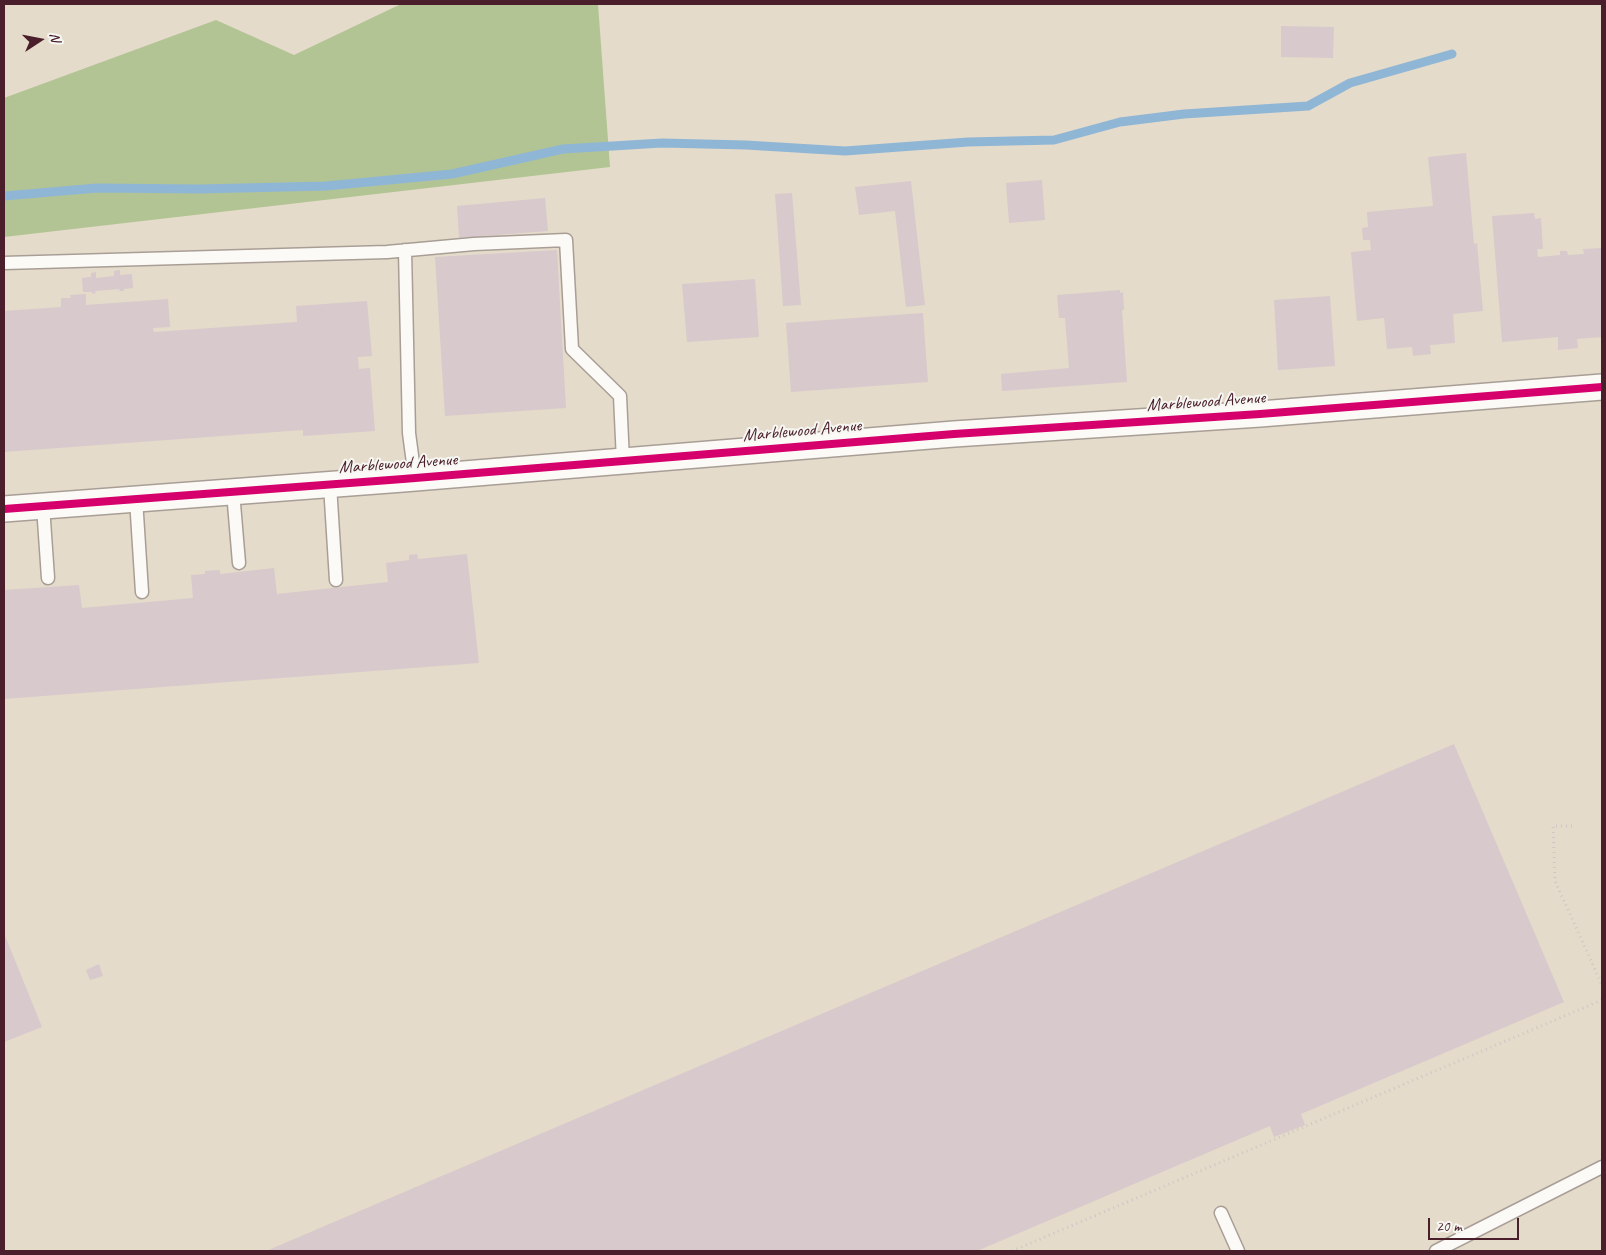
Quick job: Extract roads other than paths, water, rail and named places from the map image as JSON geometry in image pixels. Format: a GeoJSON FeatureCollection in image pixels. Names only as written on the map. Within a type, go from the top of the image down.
{"type":"FeatureCollection","features":[{"type":"Feature","properties":{"kind":"street","name":"Marblewood Avenue"},"geometry":{"type":"LineString","coordinates":[[4,509],[954,434],[1602,387]]}},
{"type":"Feature","properties":{"kind":"lane"},"geometry":{"type":"LineString","coordinates":[[4,263],[387,252],[474,244],[566,240],[572,349],[620,396],[623,461]]}},
{"type":"Feature","properties":{"kind":"lane"},"geometry":{"type":"LineString","coordinates":[[405,250],[409,433],[415,478]]}},
{"type":"Feature","properties":{"kind":"lane"},"geometry":{"type":"LineString","coordinates":[[330,484],[336,580]]}},
{"type":"Feature","properties":{"kind":"lane"},"geometry":{"type":"LineString","coordinates":[[234,492],[239,563]]}},
{"type":"Feature","properties":{"kind":"lane"},"geometry":{"type":"LineString","coordinates":[[136,499],[142,592]]}},
{"type":"Feature","properties":{"kind":"lane"},"geometry":{"type":"LineString","coordinates":[[43,506],[48,578]]}},
{"type":"Feature","properties":{"kind":"lane"},"geometry":{"type":"LineString","coordinates":[[1436,1251],[1602,1167]]}},
{"type":"Feature","properties":{"kind":"lane"},"geometry":{"type":"LineString","coordinates":[[1221,1212],[1238,1251]]}},
{"type":"Feature","properties":{"kind":"waterway"},"geometry":{"type":"LineString","coordinates":[[4,196],[97,188],[200,189],[326,186],[452,174],[563,149],[662,143],[746,145],[845,151],[968,142],[1054,140],[1120,122],[1184,114],[1308,106],[1350,83],[1452,54]]}}]}
